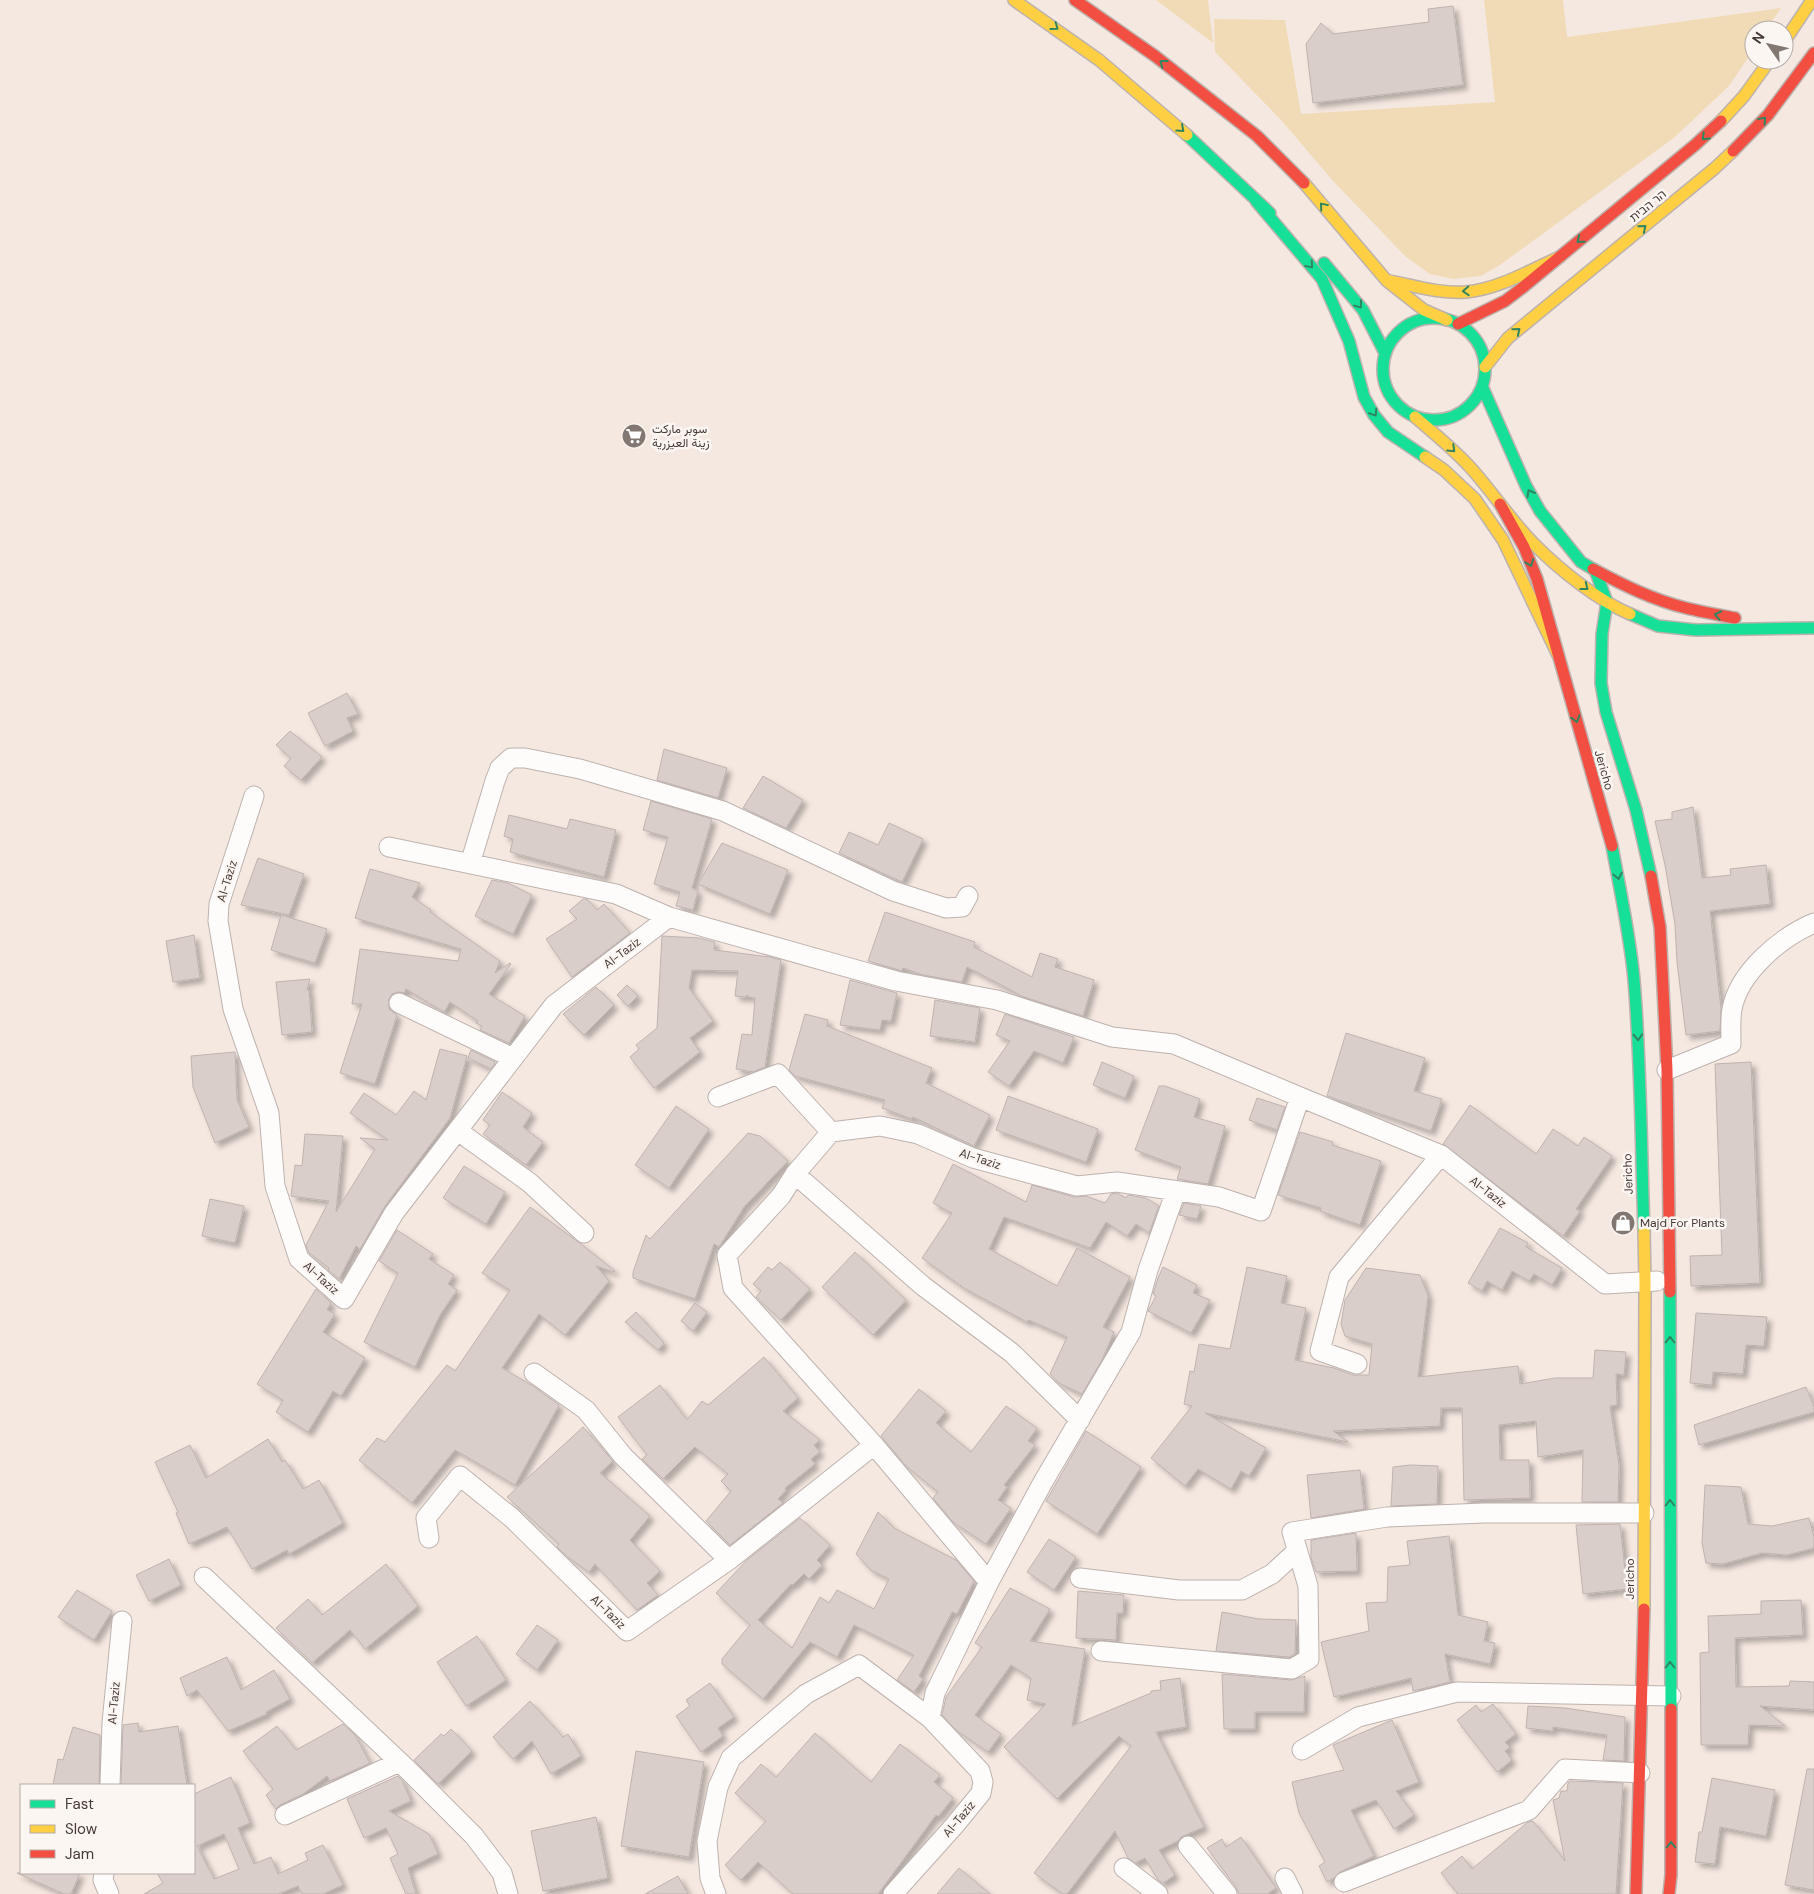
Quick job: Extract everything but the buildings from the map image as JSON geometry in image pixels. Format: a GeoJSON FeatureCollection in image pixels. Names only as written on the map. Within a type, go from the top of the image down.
{"type":"FeatureCollection","features":[{"type":"Feature","properties":{"kind":"main road"},"geometry":{"type":"LineString","coordinates":[[1014,0],[1081,47],[1135,90],[1315,253],[1352,296],[1373,327],[1385,353]]}},
{"type":"Feature","properties":{"kind":"main road"},"geometry":{"type":"LineString","coordinates":[[1075,0],[1162,62],[1257,136],[1308,187],[1387,281],[1424,310],[1453,322],[1469,332],[1477,342],[1485,367],[1482,386],[1474,400],[1462,412],[1448,419],[1431,421],[1415,417],[1401,410],[1391,398],[1384,384],[1382,368],[1385,353],[1392,339],[1410,324],[1432,318],[1453,322]]}},
{"type":"Feature","properties":{"kind":"main road"},"geometry":{"type":"LineString","coordinates":[[1794,27],[1812,0]]}},
{"type":"Feature","properties":{"kind":"main road","name":"הר הבית"},"geometry":{"type":"LineString","coordinates":[[1485,367],[1508,338],[1715,168],[1739,146],[1768,115],[1814,53]]}},
{"type":"Feature","properties":{"kind":"main road","name":"הר הבית"},"geometry":{"type":"LineString","coordinates":[[1453,322],[1505,301],[1695,146],[1744,96],[1763,70]]}},
{"type":"Feature","properties":{"kind":"main road"},"geometry":{"type":"LineString","coordinates":[[1256,201],[1322,279],[1348,341],[1364,397],[1374,416],[1388,432],[1444,470],[1475,499],[1503,540],[1558,655]]}},
{"type":"Feature","properties":{"kind":"main road"},"geometry":{"type":"LineString","coordinates":[[1387,281],[1450,292],[1472,292],[1502,283],[1560,256]]}},
{"type":"Feature","properties":{"kind":"main road"},"geometry":{"type":"LineString","coordinates":[[1482,386],[1511,454],[1540,511],[1581,562],[1648,596],[1685,608],[1783,628]]}},
{"type":"Feature","properties":{"kind":"main road"},"geometry":{"type":"LineString","coordinates":[[1415,417],[1452,448],[1534,544],[1561,568],[1607,602],[1627,613],[1658,626],[1696,630],[1814,628]]}},
{"type":"Feature","properties":{"kind":"main road","name":"Jericho"},"geometry":{"type":"LineString","coordinates":[[1500,504],[1534,571],[1611,842],[1628,933],[1634,979],[1638,1040],[1645,1281],[1642,1697],[1636,1894]]}},
{"type":"Feature","properties":{"kind":"main road","name":"Jericho"},"geometry":{"type":"LineString","coordinates":[[1595,570],[1607,602],[1602,634],[1601,683],[1606,712],[1622,760],[1650,868],[1660,927],[1667,1070],[1670,1281],[1671,1875],[1669,1894]]}},
{"type":"Feature","properties":{"kind":"street"},"geometry":{"type":"LineString","coordinates":[[470,864],[500,768],[511,758],[525,758],[580,770],[722,811],[893,891],[946,908],[962,907],[968,896]]}},
{"type":"Feature","properties":{"kind":"street","name":"Al-Taziz"},"geometry":{"type":"LineString","coordinates":[[254,796],[220,904],[218,922],[233,1009],[269,1113],[275,1186],[299,1259],[344,1299],[394,1213],[554,1004],[669,917]]}},
{"type":"Feature","properties":{"kind":"street","name":"Al-Taziz"},"geometry":{"type":"LineString","coordinates":[[389,847],[616,894],[669,917],[896,981],[997,1000],[1112,1037],[1174,1044],[1441,1155],[1606,1284],[1670,1281]]}},
{"type":"Feature","properties":{"kind":"street"},"geometry":{"type":"LineString","coordinates":[[1667,1070],[1731,1044],[1732,1008],[1741,984],[1758,964],[1795,931],[1814,923]]}},
{"type":"Feature","properties":{"kind":"street"},"geometry":{"type":"LineString","coordinates":[[399,1003],[513,1058]]}},
{"type":"Feature","properties":{"kind":"street"},"geometry":{"type":"LineString","coordinates":[[718,1097],[778,1074],[831,1132],[795,1174],[780,1196],[727,1255],[733,1288],[874,1445],[989,1582]]}},
{"type":"Feature","properties":{"kind":"street","name":"Al-Taziz"},"geometry":{"type":"LineString","coordinates":[[831,1132],[880,1126],[918,1134],[973,1158],[1077,1186],[1117,1182],[1219,1197],[1261,1211],[1300,1097]]}},
{"type":"Feature","properties":{"kind":"street"},"geometry":{"type":"LineString","coordinates":[[458,1131],[530,1183],[584,1233]]}},
{"type":"Feature","properties":{"kind":"street"},"geometry":{"type":"LineString","coordinates":[[1357,1364],[1320,1351],[1339,1277],[1441,1155]]}},
{"type":"Feature","properties":{"kind":"street"},"geometry":{"type":"LineString","coordinates":[[795,1174],[923,1286],[1012,1353],[1080,1420]]}},
{"type":"Feature","properties":{"kind":"street"},"geometry":{"type":"LineString","coordinates":[[930,1718],[935,1693],[989,1582],[1043,1482],[1131,1332],[1148,1270],[1176,1191]]}},
{"type":"Feature","properties":{"kind":"street"},"geometry":{"type":"LineString","coordinates":[[534,1373],[586,1410],[623,1456],[729,1560]]}},
{"type":"Feature","properties":{"kind":"street","name":"Al-Taziz"},"geometry":{"type":"LineString","coordinates":[[429,1538],[426,1518],[460,1476],[512,1518],[627,1631],[729,1560],[874,1445]]}},
{"type":"Feature","properties":{"kind":"street"},"geometry":{"type":"LineString","coordinates":[[1100,1651],[1292,1669],[1310,1659],[1308,1586],[1292,1532],[1386,1517],[1644,1513]]}},
{"type":"Feature","properties":{"kind":"street"},"geometry":{"type":"LineString","coordinates":[[1080,1578],[1179,1590],[1242,1590],[1272,1574],[1297,1551]]}},
{"type":"Feature","properties":{"kind":"street"},"geometry":{"type":"LineString","coordinates":[[204,1577],[474,1836],[502,1873],[508,1894]]}},
{"type":"Feature","properties":{"kind":"street","name":"Al-Taziz"},"geometry":{"type":"LineString","coordinates":[[110,1784],[112,1723],[122,1621]]}},
{"type":"Feature","properties":{"kind":"street","name":"Al-Taziz"},"geometry":{"type":"LineString","coordinates":[[716,1894],[710,1878],[707,1841],[718,1787],[731,1758],[806,1694],[859,1665],[930,1718],[980,1771],[983,1782],[981,1793],[893,1894]]}},
{"type":"Feature","properties":{"kind":"street"},"geometry":{"type":"LineString","coordinates":[[1302,1750],[1358,1717],[1457,1692],[1642,1697],[1670,1696]]}},
{"type":"Feature","properties":{"kind":"street"},"geometry":{"type":"LineString","coordinates":[[285,1815],[399,1762]]}},
{"type":"Feature","properties":{"kind":"street"},"geometry":{"type":"LineString","coordinates":[[1344,1882],[1529,1810],[1565,1769],[1640,1773]]}},
{"type":"Feature","properties":{"kind":"street"},"geometry":{"type":"LineString","coordinates":[[1188,1846],[1227,1894]]}},
{"type":"Feature","properties":{"kind":"street"},"geometry":{"type":"LineString","coordinates":[[1124,1868],[1158,1894]]}},
{"type":"Feature","properties":{"kind":"street"},"geometry":{"type":"LineString","coordinates":[[104,1874],[102,1880],[109,1894]]}},
{"type":"Feature","properties":{"kind":"shaded area"},"geometry":{"type":"Polygon","coordinates":[[[1156,0],[1208,0],[1213,43],[1156,0]]]}},
{"type":"Feature","properties":{"kind":"shaded area"},"geometry":{"type":"Polygon","coordinates":[[[1484,0],[1563,0],[1567,37],[1781,8],[1773,20],[1744,20],[1744,64],[1729,86],[1675,137],[1500,265],[1481,276],[1453,279],[1430,274],[1406,257],[1333,181],[1281,120],[1215,52],[1214,19],[1285,20],[1301,114],[1495,102],[1484,0]]]}},
{"type":"Feature","properties":{"kind":"traffic: fast"},"geometry":{"type":"LineString","coordinates":[[1187,135],[1270,213]]}},
{"type":"Feature","properties":{"kind":"traffic: fast"},"geometry":{"type":"LineString","coordinates":[[1256,201],[1322,279],[1349,341],[1364,397],[1374,415],[1388,432],[1425,457]]}},
{"type":"Feature","properties":{"kind":"traffic: fast"},"geometry":{"type":"LineString","coordinates":[[1324,263],[1363,310],[1385,353]]}},
{"type":"Feature","properties":{"kind":"traffic: fast"},"geometry":{"type":"LineString","coordinates":[[1434,318],[1454,322],[1470,333],[1481,349],[1485,369],[1481,389],[1470,405],[1454,416],[1434,420],[1414,416],[1398,405],[1387,389],[1383,369],[1387,349],[1398,333],[1414,322],[1434,318]]}},
{"type":"Feature","properties":{"kind":"traffic: fast"},"geometry":{"type":"LineString","coordinates":[[1482,386],[1526,486],[1540,511],[1581,562],[1593,569]]}},
{"type":"Feature","properties":{"kind":"traffic: fast"},"geometry":{"type":"LineString","coordinates":[[1595,570],[1607,602],[1602,634],[1601,683],[1606,712],[1636,810],[1651,876]]}},
{"type":"Feature","properties":{"kind":"traffic: fast"},"geometry":{"type":"LineString","coordinates":[[1630,614],[1658,626],[1696,630],[1814,628]]}},
{"type":"Feature","properties":{"kind":"traffic: fast"},"geometry":{"type":"LineString","coordinates":[[1612,846],[1634,980],[1644,1230]]}},
{"type":"Feature","properties":{"kind":"traffic: fast"},"geometry":{"type":"LineString","coordinates":[[1670,1292],[1671,1709]]}},
{"type":"Feature","properties":{"kind":"traffic: slow"},"geometry":{"type":"LineString","coordinates":[[1014,0],[1099,60],[1187,135]]}},
{"type":"Feature","properties":{"kind":"traffic: slow"},"geometry":{"type":"LineString","coordinates":[[1794,27],[1812,0]]}},
{"type":"Feature","properties":{"kind":"traffic: slow"},"geometry":{"type":"LineString","coordinates":[[1721,121],[1744,96],[1763,70]]}},
{"type":"Feature","properties":{"kind":"traffic: slow"},"geometry":{"type":"LineString","coordinates":[[1485,367],[1508,338],[1715,168],[1733,151]]}},
{"type":"Feature","properties":{"kind":"traffic: slow"},"geometry":{"type":"LineString","coordinates":[[1304,183],[1387,281],[1424,310],[1447,320]]}},
{"type":"Feature","properties":{"kind":"traffic: slow"},"geometry":{"type":"LineString","coordinates":[[1390,281],[1438,291],[1466,292],[1502,283],[1560,257]]}},
{"type":"Feature","properties":{"kind":"traffic: slow"},"geometry":{"type":"LineString","coordinates":[[1415,417],[1469,466],[1518,526],[1545,555],[1592,593],[1630,614]]}},
{"type":"Feature","properties":{"kind":"traffic: slow"},"geometry":{"type":"LineString","coordinates":[[1425,457],[1444,470],[1475,499],[1503,540],[1558,655]]}},
{"type":"Feature","properties":{"kind":"traffic: slow"},"geometry":{"type":"LineString","coordinates":[[1644,1230],[1644,1609]]}},
{"type":"Feature","properties":{"kind":"traffic: jam"},"geometry":{"type":"LineString","coordinates":[[1075,0],[1155,56],[1257,136],[1304,183]]}},
{"type":"Feature","properties":{"kind":"traffic: jam"},"geometry":{"type":"LineString","coordinates":[[1733,151],[1768,115],[1814,53]]}},
{"type":"Feature","properties":{"kind":"traffic: jam"},"geometry":{"type":"LineString","coordinates":[[1458,324],[1505,301],[1522,288],[1695,145],[1721,121]]}},
{"type":"Feature","properties":{"kind":"traffic: jam"},"geometry":{"type":"LineString","coordinates":[[1500,504],[1524,547],[1537,579],[1612,846]]}},
{"type":"Feature","properties":{"kind":"traffic: jam"},"geometry":{"type":"LineString","coordinates":[[1593,569],[1662,601],[1735,618]]}},
{"type":"Feature","properties":{"kind":"traffic: jam"},"geometry":{"type":"LineString","coordinates":[[1651,876],[1660,927],[1667,1070],[1670,1292]]}},
{"type":"Feature","properties":{"kind":"traffic: jam"},"geometry":{"type":"LineString","coordinates":[[1636,1894],[1644,1609]]}},
{"type":"Feature","properties":{"kind":"traffic: jam"},"geometry":{"type":"LineString","coordinates":[[1669,1894],[1671,1875],[1671,1709]]}},
{"type":"Feature","properties":{"kind":"place","name":"سوبر ماركت زينة العيزرية"},"geometry":{"type":"Point","coordinates":[634,436]}},
{"type":"Feature","properties":{"kind":"place","name":"Majd For Plants"},"geometry":{"type":"Point","coordinates":[1623,1223]}}]}
